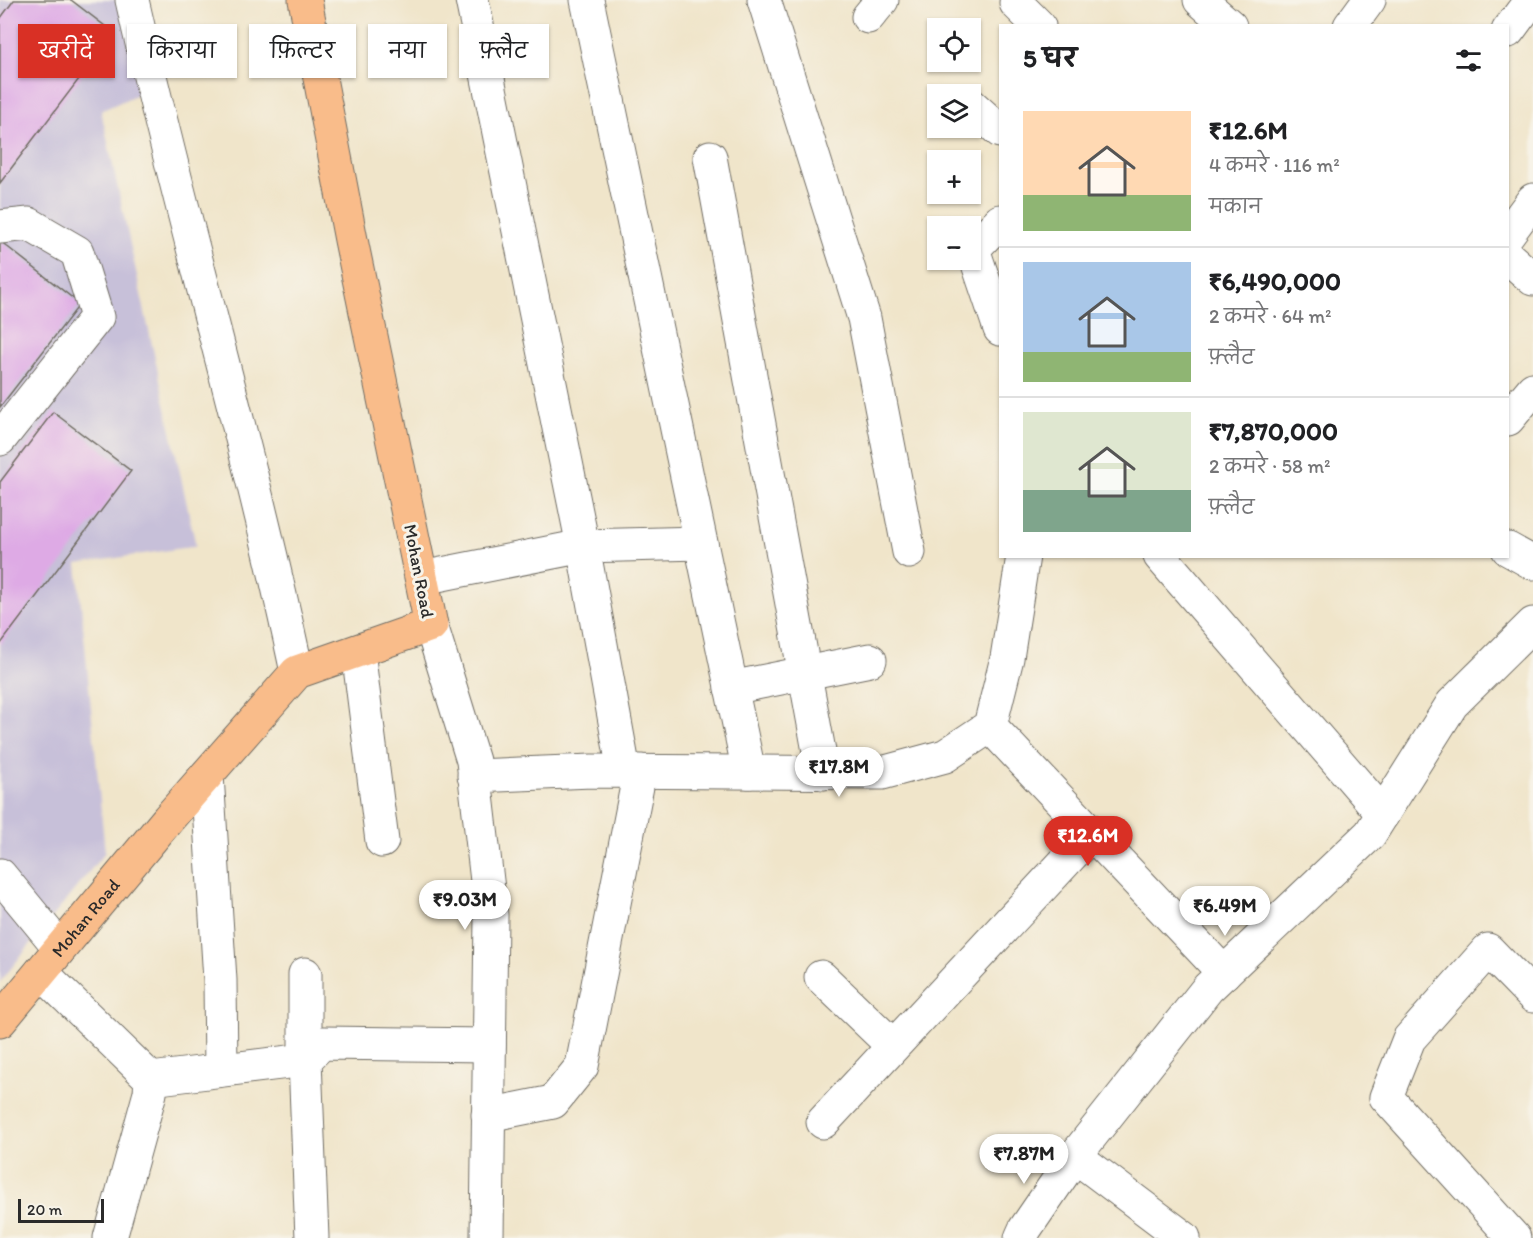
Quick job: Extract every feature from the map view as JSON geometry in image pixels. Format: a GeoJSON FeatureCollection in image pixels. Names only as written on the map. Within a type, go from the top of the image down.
{"type":"FeatureCollection","features":[{"type":"Feature","properties":{"kind":"main road","name":"Mohan Road"},"geometry":{"type":"LineString","coordinates":[[0,1021],[207,774],[297,672],[431,624],[305,0]]}},
{"type":"Feature","properties":{"kind":"street"},"geometry":{"type":"LineString","coordinates":[[132,0],[153,90],[271,547],[297,672]]}},
{"type":"Feature","properties":{"kind":"street"},"geometry":{"type":"LineString","coordinates":[[472,0],[632,771],[582,1066],[553,1102],[488,1115]]}},
{"type":"Feature","properties":{"kind":"street"},"geometry":{"type":"LineString","coordinates":[[587,0],[749,772]]}},
{"type":"Feature","properties":{"kind":"street"},"geometry":{"type":"LineString","coordinates":[[764,0],[864,318],[909,552]]}},
{"type":"Feature","properties":{"kind":"street"},"geometry":{"type":"LineString","coordinates":[[1351,24],[1369,0]]}},
{"type":"Feature","properties":{"kind":"street"},"geometry":{"type":"LineString","coordinates":[[1509,30],[1531,0]]}},
{"type":"Feature","properties":{"kind":"street"},"geometry":{"type":"LineString","coordinates":[[1016,3],[1037,24]]}},
{"type":"Feature","properties":{"kind":"street"},"geometry":{"type":"LineString","coordinates":[[981,114],[999,130]]}},
{"type":"Feature","properties":{"kind":"street"},"geometry":{"type":"LineString","coordinates":[[710,157],[823,773]]}},
{"type":"Feature","properties":{"kind":"street"},"geometry":{"type":"LineString","coordinates":[[1509,233],[1533,200]]}},
{"type":"Feature","properties":{"kind":"street"},"geometry":{"type":"LineString","coordinates":[[999,222],[972,249],[999,326]]}},
{"type":"Feature","properties":{"kind":"street"},"geometry":{"type":"LineString","coordinates":[[0,227],[29,224],[77,252],[97,317],[0,439]]}},
{"type":"Feature","properties":{"kind":"street"},"geometry":{"type":"LineString","coordinates":[[1509,258],[1533,279]]}},
{"type":"Feature","properties":{"kind":"street"},"geometry":{"type":"LineString","coordinates":[[1509,418],[1533,389]]}},
{"type":"Feature","properties":{"kind":"street"},"geometry":{"type":"LineString","coordinates":[[422,578],[584,546],[701,543]]}},
{"type":"Feature","properties":{"kind":"street"},"geometry":{"type":"LineString","coordinates":[[1509,550],[1533,563]]}},
{"type":"Feature","properties":{"kind":"street"},"geometry":{"type":"LineString","coordinates":[[474,776],[632,771],[882,773],[945,756],[990,726],[1006,658],[1023,558]]}},
{"type":"Feature","properties":{"kind":"street"},"geometry":{"type":"LineString","coordinates":[[1162,558],[1383,814]]}},
{"type":"Feature","properties":{"kind":"street"},"geometry":{"type":"LineString","coordinates":[[431,624],[473,761],[491,915],[487,1238]]}},
{"type":"Feature","properties":{"kind":"street"},"geometry":{"type":"LineString","coordinates":[[1021,1238],[1075,1156],[1208,988],[1370,834],[1452,704],[1533,624]]}},
{"type":"Feature","properties":{"kind":"street"},"geometry":{"type":"LineString","coordinates":[[358,651],[382,841]]}},
{"type":"Feature","properties":{"kind":"street"},"geometry":{"type":"LineString","coordinates":[[731,688],[870,660]]}},
{"type":"Feature","properties":{"kind":"street"},"geometry":{"type":"LineString","coordinates":[[990,726],[1224,973]]}},
{"type":"Feature","properties":{"kind":"street"},"geometry":{"type":"LineString","coordinates":[[207,774],[220,980],[221,1070]]}},
{"type":"Feature","properties":{"kind":"street"},"geometry":{"type":"LineString","coordinates":[[823,1122],[1092,833]]}},
{"type":"Feature","properties":{"kind":"street"},"geometry":{"type":"LineString","coordinates":[[0,875],[50,960],[151,1079],[150,1093],[110,1238]]}},
{"type":"Feature","properties":{"kind":"street"},"geometry":{"type":"LineString","coordinates":[[1505,1235],[1386,1097],[1410,1039],[1488,950],[1533,996]]}},
{"type":"Feature","properties":{"kind":"street"},"geometry":{"type":"LineString","coordinates":[[305,974],[305,1060],[312,1238]]}},
{"type":"Feature","properties":{"kind":"street"},"geometry":{"type":"LineString","coordinates":[[821,977],[892,1046]]}},
{"type":"Feature","properties":{"kind":"street"},"geometry":{"type":"LineString","coordinates":[[151,1079],[305,1060],[322,1043],[489,1045]]}},
{"type":"Feature","properties":{"kind":"street"},"geometry":{"type":"LineString","coordinates":[[1075,1156],[1184,1238]]}},
{"type":"Feature","properties":{"kind":"shaded area"},"geometry":{"type":"Polygon","coordinates":[[[0,0],[120,0],[127,29],[127,78],[139,78],[142,92],[101,111],[196,546],[77,564],[105,852],[0,982],[0,0]]]}},
{"type":"Feature","properties":{"kind":"building"},"geometry":{"type":"Polygon","coordinates":[[[14,0],[71,0],[102,24],[18,24],[18,78],[80,78],[0,183],[0,19],[14,0]]]}},
{"type":"Feature","properties":{"kind":"building"},"geometry":{"type":"Polygon","coordinates":[[[0,241],[80,304],[0,407],[0,241]]]}},
{"type":"Feature","properties":{"kind":"building"},"geometry":{"type":"Polygon","coordinates":[[[53,412],[131,471],[0,645],[0,482],[53,412]]]}}]}
